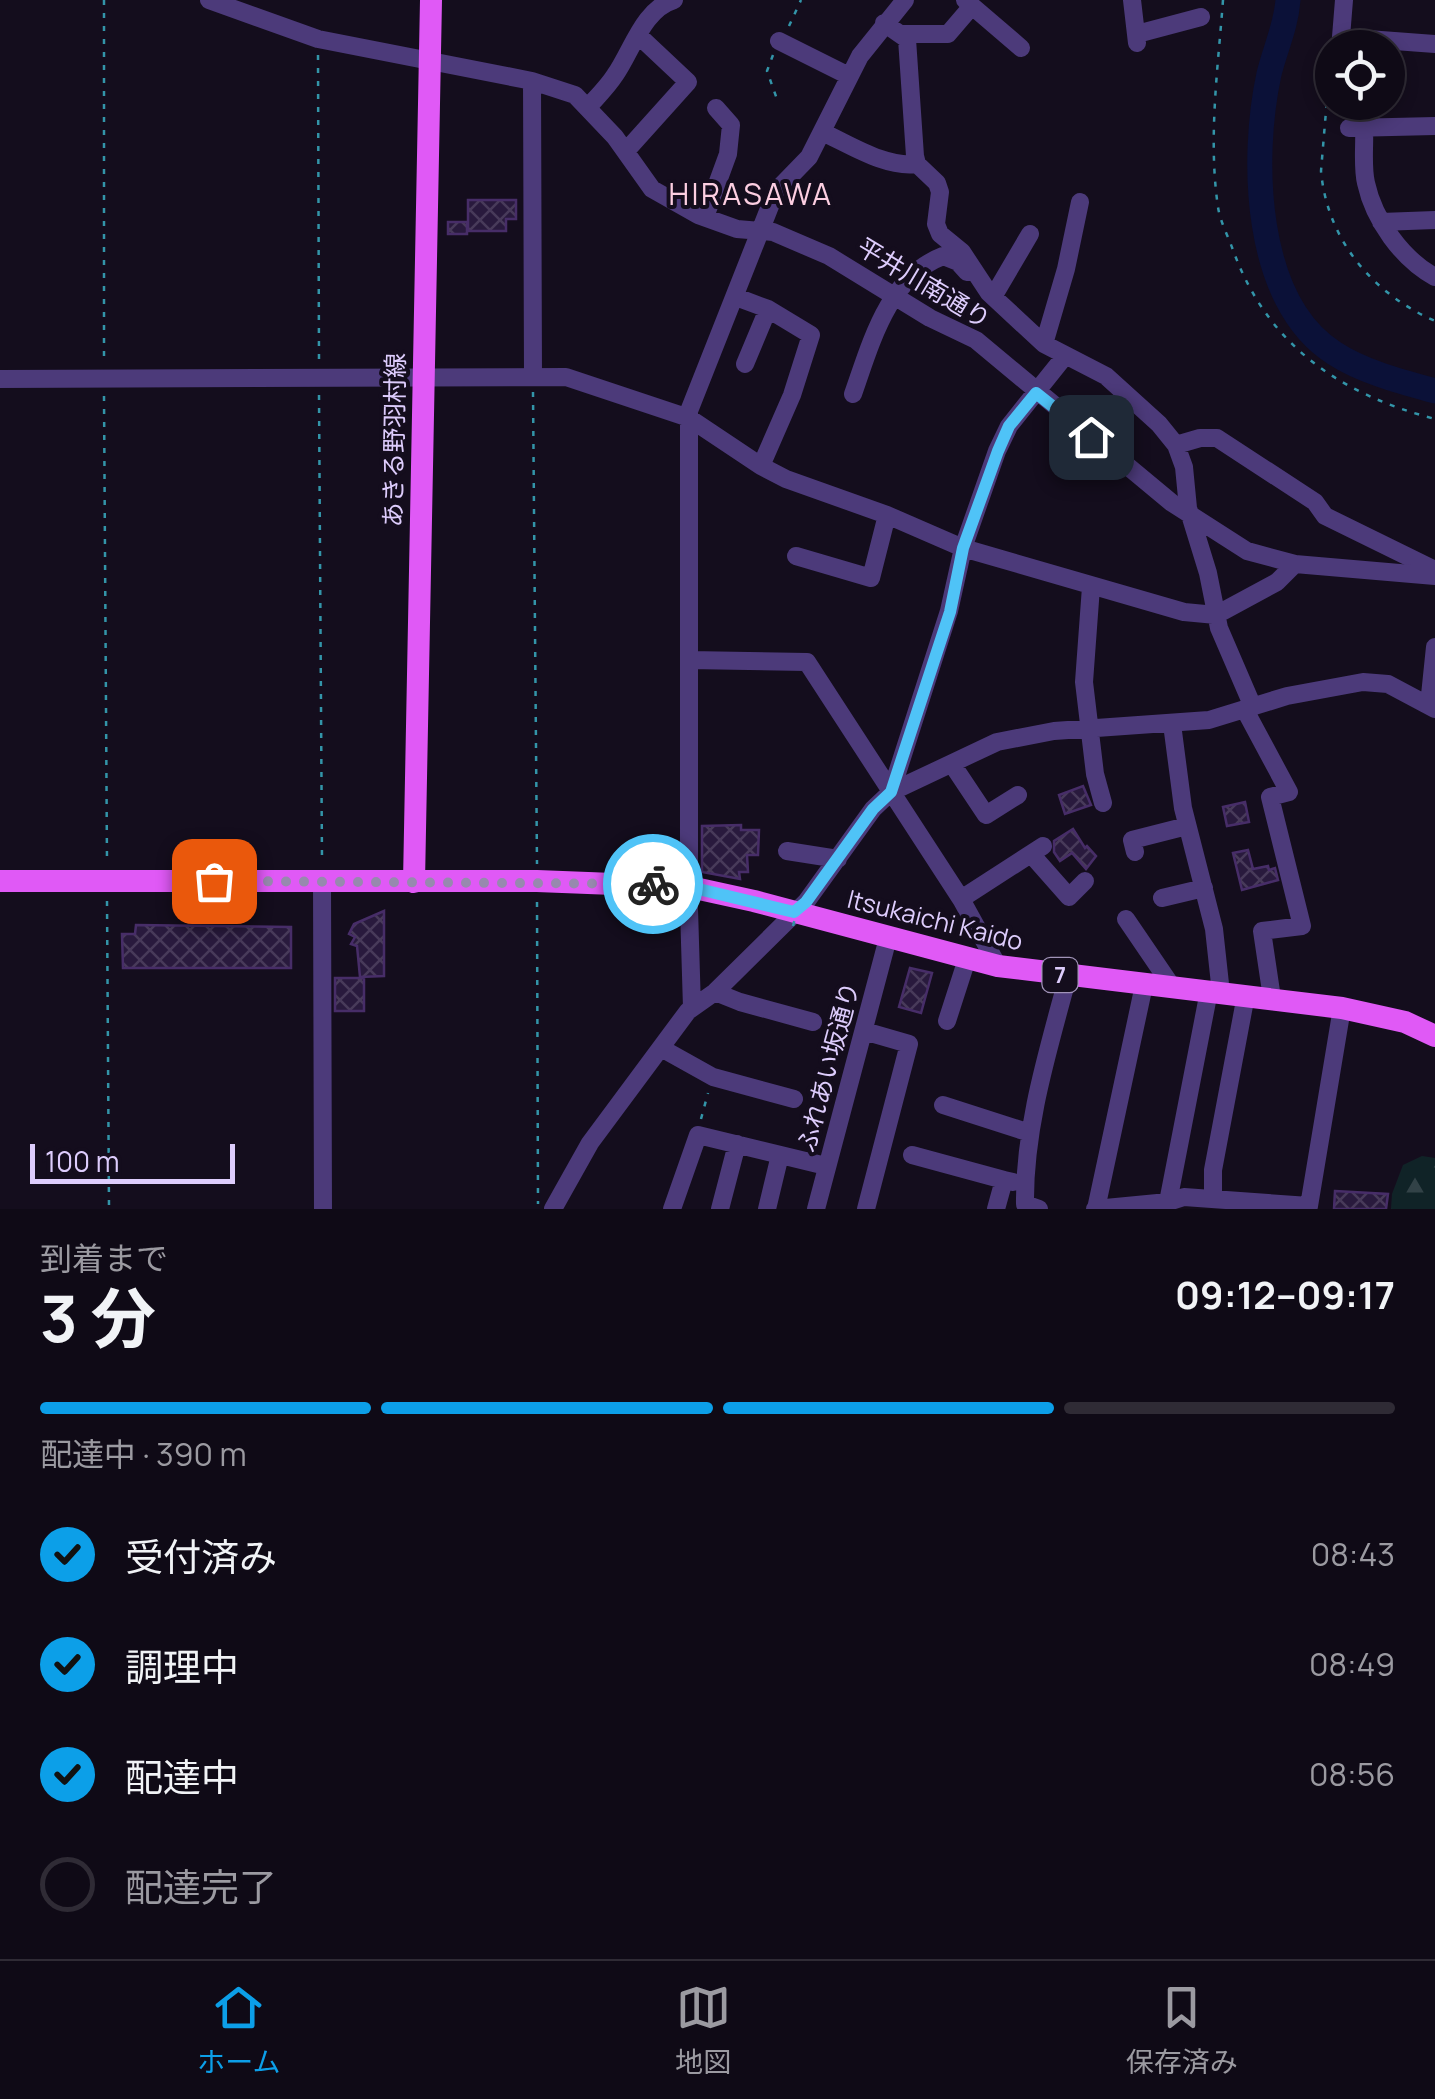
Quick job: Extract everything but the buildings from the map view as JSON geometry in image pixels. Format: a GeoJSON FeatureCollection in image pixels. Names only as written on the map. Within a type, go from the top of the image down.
{"type":"FeatureCollection","features":[{"type":"Feature","properties":{"kind":"main road","name":"あきる野羽村線"},"geometry":{"type":"LineString","coordinates":[[414,882],[432,0]]}},
{"type":"Feature","properties":{"kind":"main road","name":"Itsukaichi Kaido"},"geometry":{"type":"LineString","coordinates":[[0,882],[537,881],[690,887],[998,966],[1342,1008],[1390,1018],[1435,1036]]}},
{"type":"Feature","properties":{"kind":"street","name":"平井川南通り"},"geometry":{"type":"LineString","coordinates":[[209,0],[318,38],[565,90],[589,106],[652,189],[705,217],[737,229],[772,232],[829,256],[930,318],[976,340],[1193,518],[1246,551],[1295,564],[1435,573]]}},
{"type":"Feature","properties":{"kind":"street"},"geometry":{"type":"LineString","coordinates":[[589,106],[614,76],[652,15],[667,1],[674,0]]}},
{"type":"Feature","properties":{"kind":"street"},"geometry":{"type":"LineString","coordinates":[[1132,0],[1137,39],[1202,16]]}},
{"type":"Feature","properties":{"kind":"street"},"geometry":{"type":"LineString","coordinates":[[1344,0],[1341,37],[1435,44]]}},
{"type":"Feature","properties":{"kind":"street"},"geometry":{"type":"LineString","coordinates":[[692,1008],[689,418],[776,191],[803,166],[860,56],[901,1]]}},
{"type":"Feature","properties":{"kind":"street"},"geometry":{"type":"LineString","coordinates":[[901,34],[948,34],[968,3],[1021,48]]}},
{"type":"Feature","properties":{"kind":"street"},"geometry":{"type":"LineString","coordinates":[[884,23],[908,38],[918,164],[940,192],[936,224],[940,234],[962,252],[991,295]]}},
{"type":"Feature","properties":{"kind":"street"},"geometry":{"type":"LineString","coordinates":[[626,151],[688,82],[638,35]]}},
{"type":"Feature","properties":{"kind":"street"},"geometry":{"type":"LineString","coordinates":[[780,40],[849,76]]}},
{"type":"Feature","properties":{"kind":"street"},"geometry":{"type":"LineString","coordinates":[[532,81],[533,375]]}},
{"type":"Feature","properties":{"kind":"street"},"geometry":{"type":"LineString","coordinates":[[705,217],[728,154],[731,125],[716,108]]}},
{"type":"Feature","properties":{"kind":"street"},"geometry":{"type":"LineString","coordinates":[[1435,126],[1357,128],[1366,182],[1381,222],[1395,243],[1435,277]]}},
{"type":"Feature","properties":{"kind":"street"},"geometry":{"type":"LineString","coordinates":[[822,132],[868,154],[905,166],[918,164]]}},
{"type":"Feature","properties":{"kind":"street"},"geometry":{"type":"LineString","coordinates":[[1044,344],[1080,202]]}},
{"type":"Feature","properties":{"kind":"street"},"geometry":{"type":"LineString","coordinates":[[1381,222],[1435,220]]}},
{"type":"Feature","properties":{"kind":"street"},"geometry":{"type":"LineString","coordinates":[[991,295],[1030,234]]}},
{"type":"Feature","properties":{"kind":"street"},"geometry":{"type":"LineString","coordinates":[[853,394],[878,326],[908,278],[943,256],[958,262],[1044,344],[1106,376],[1160,424],[1176,445],[1216,615],[1249,708],[1289,792],[1270,797],[1302,926],[1262,931],[1272,998]]}},
{"type":"Feature","properties":{"kind":"street"},"geometry":{"type":"LineString","coordinates":[[736,297],[768,309],[812,335],[792,395],[761,466]]}},
{"type":"Feature","properties":{"kind":"street"},"geometry":{"type":"LineString","coordinates":[[745,364],[768,309]]}},
{"type":"Feature","properties":{"kind":"street"},"geometry":{"type":"LineString","coordinates":[[891,792],[950,612],[963,548],[1005,434],[1065,356]]}},
{"type":"Feature","properties":{"kind":"street"},"geometry":{"type":"LineString","coordinates":[[0,379],[566,377],[689,418],[761,466],[800,485],[887,515],[963,548],[1184,612],[1216,615],[1277,582],[1295,564]]}},
{"type":"Feature","properties":{"kind":"street"},"geometry":{"type":"LineString","coordinates":[[1176,445],[1209,436],[1217,438],[1315,502],[1325,516],[1435,573]]}},
{"type":"Feature","properties":{"kind":"street"},"geometry":{"type":"LineString","coordinates":[[796,556],[871,578],[887,515]]}},
{"type":"Feature","properties":{"kind":"street"},"geometry":{"type":"LineString","coordinates":[[1092,586],[1084,682],[1102,803]]}},
{"type":"Feature","properties":{"kind":"street"},"geometry":{"type":"LineString","coordinates":[[551,1208],[575,1165],[692,1008],[715,992],[806,902],[873,809],[891,792],[997,742],[1054,731],[1210,720],[1287,696],[1374,681],[1432,707],[1435,647]]}},
{"type":"Feature","properties":{"kind":"street"},"geometry":{"type":"LineString","coordinates":[[689,660],[806,662],[961,899],[998,966]]}},
{"type":"Feature","properties":{"kind":"street"},"geometry":{"type":"LineString","coordinates":[[1168,1202],[1215,992],[1214,928],[1188,826],[1172,724]]}},
{"type":"Feature","properties":{"kind":"street"},"geometry":{"type":"LineString","coordinates":[[952,764],[986,815],[1018,795]]}},
{"type":"Feature","properties":{"kind":"street"},"geometry":{"type":"LineString","coordinates":[[1135,852],[1132,840],[1188,826]]}},
{"type":"Feature","properties":{"kind":"street"},"geometry":{"type":"LineString","coordinates":[[961,899],[1037,850],[1069,897],[1085,881]]}},
{"type":"Feature","properties":{"kind":"street"},"geometry":{"type":"LineString","coordinates":[[787,851],[838,859]]}},
{"type":"Feature","properties":{"kind":"street"},"geometry":{"type":"LineString","coordinates":[[322,882],[323,1209]]}},
{"type":"Feature","properties":{"kind":"street"},"geometry":{"type":"LineString","coordinates":[[1162,898],[1204,888]]}},
{"type":"Feature","properties":{"kind":"street"},"geometry":{"type":"LineString","coordinates":[[1126,919],[1173,988]]}},
{"type":"Feature","properties":{"kind":"street","name":"ふれあい坂通り"},"geometry":{"type":"LineString","coordinates":[[816,1209],[888,938]]}},
{"type":"Feature","properties":{"kind":"street"},"geometry":{"type":"LineString","coordinates":[[946,1021],[966,959]]}},
{"type":"Feature","properties":{"kind":"street"},"geometry":{"type":"LineString","coordinates":[[996,1209],[1014,1179],[1030,1133],[1068,976]]}},
{"type":"Feature","properties":{"kind":"street"},"geometry":{"type":"LineString","coordinates":[[1144,985],[1096,1209],[1184,1197],[1309,1206],[1342,1008]]}},
{"type":"Feature","properties":{"kind":"street"},"geometry":{"type":"LineString","coordinates":[[715,992],[813,1022]]}},
{"type":"Feature","properties":{"kind":"street"},"geometry":{"type":"LineString","coordinates":[[1213,1197],[1213,1170],[1246,995]]}},
{"type":"Feature","properties":{"kind":"street"},"geometry":{"type":"LineString","coordinates":[[864,1031],[910,1044],[866,1209]]}},
{"type":"Feature","properties":{"kind":"street"},"geometry":{"type":"LineString","coordinates":[[661,1048],[713,1077],[794,1099]]}},
{"type":"Feature","properties":{"kind":"street"},"geometry":{"type":"LineString","coordinates":[[943,1105],[1030,1133]]}},
{"type":"Feature","properties":{"kind":"street"},"geometry":{"type":"LineString","coordinates":[[672,1209],[698,1134],[826,1166]]}},
{"type":"Feature","properties":{"kind":"street"},"geometry":{"type":"LineString","coordinates":[[720,1209],[737,1144]]}},
{"type":"Feature","properties":{"kind":"street"},"geometry":{"type":"LineString","coordinates":[[767,1209],[780,1155]]}},
{"type":"Feature","properties":{"kind":"street"},"geometry":{"type":"LineString","coordinates":[[912,1155],[1014,1179]]}},
{"type":"Feature","properties":{"kind":"street"},"geometry":{"type":"LineString","coordinates":[[1014,1179],[1025,1204],[1039,1209]]}},
{"type":"Feature","properties":{"kind":"path"},"geometry":{"type":"LineString","coordinates":[[104,0],[108,1209]]}},
{"type":"Feature","properties":{"kind":"path"},"geometry":{"type":"LineString","coordinates":[[1223,0],[1214,150],[1218,210],[1253,296],[1280,332],[1311,363],[1347,387],[1392,408],[1435,419]]}},
{"type":"Feature","properties":{"kind":"path"},"geometry":{"type":"LineString","coordinates":[[318,38],[322,882]]}},
{"type":"Feature","properties":{"kind":"path"},"geometry":{"type":"LineString","coordinates":[[1325,120],[1323,188],[1346,251],[1387,294],[1435,321]]}},
{"type":"Feature","properties":{"kind":"path"},"geometry":{"type":"LineString","coordinates":[[533,375],[537,881],[551,1208]]}},
{"type":"Feature","properties":{"kind":"path"},"geometry":{"type":"LineString","coordinates":[[698,1134],[713,1077]]}},
{"type":"Feature","properties":{"kind":"green space"},"geometry":{"type":"Polygon","coordinates":[[[1422,1156],[1435,1158],[1435,1209],[1391,1209],[1403,1165],[1422,1156]]]}},
{"type":"Feature","properties":{"kind":"waterway"},"geometry":{"type":"LineString","coordinates":[[1288,0],[1269,74],[1260,145],[1264,225],[1273,264],[1287,299],[1307,329],[1334,353],[1370,371],[1435,391]]}},
{"type":"Feature","properties":{"kind":"way so far"},"geometry":{"type":"LineString","coordinates":[[214,881],[653,884]]}},
{"type":"Feature","properties":{"kind":"district","name":"HIRASAWA"},"geometry":{"type":"Point","coordinates":[751,195]}},
{"type":"Feature","properties":{"kind":"route"},"geometry":{"type":"LineString","coordinates":[[653,884],[690,887],[794,912],[806,902],[873,809],[891,792],[950,612],[963,548],[1009,426],[1036,393],[1091,437]]}}]}
